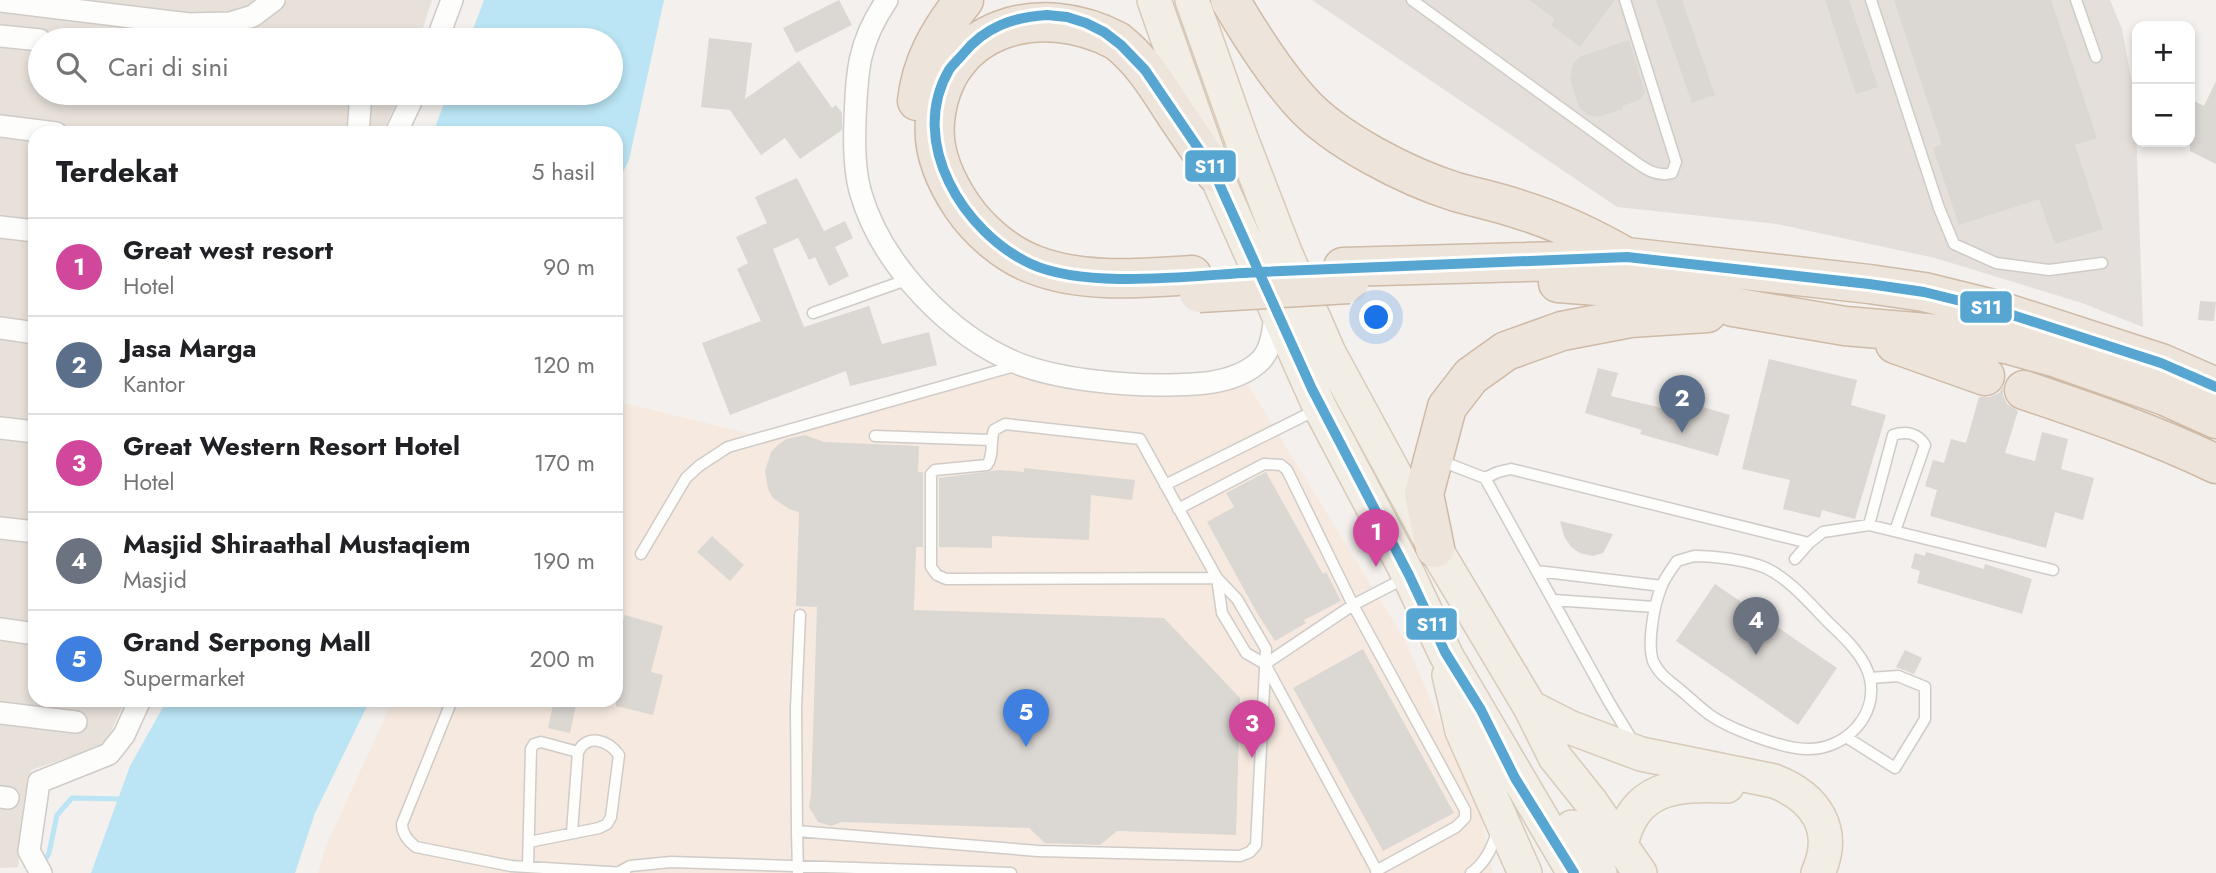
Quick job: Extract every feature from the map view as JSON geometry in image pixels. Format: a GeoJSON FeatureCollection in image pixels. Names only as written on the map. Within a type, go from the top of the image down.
{"type":"FeatureCollection","features":[{"type":"Feature","properties":{"kind":"highway"},"geometry":{"type":"LineString","coordinates":[[964,0],[946,22],[932,48],[917,97],[915,128],[918,158],[941,212],[961,236],[989,260],[1015,276],[1045,287],[1107,296],[1196,284],[1627,257],[1924,292],[2061,329],[2161,363],[2216,387]]}},
{"type":"Feature","properties":{"kind":"highway"},"geometry":{"type":"LineString","coordinates":[[1230,0],[1245,26],[1301,102],[1341,136],[1401,170],[1454,191],[1520,209],[1627,257]]}},
{"type":"Feature","properties":{"kind":"highway"},"geometry":{"type":"LineString","coordinates":[[1196,284],[1078,276],[1033,265],[988,236],[969,216],[944,175],[937,150],[934,124],[945,80],[957,60],[973,43],[992,29],[1015,18],[1046,14],[1073,18],[1119,42],[1141,64],[1154,79],[1214,173]]}},
{"type":"Feature","properties":{"kind":"highway"},"geometry":{"type":"LineString","coordinates":[[1346,276],[1585,284],[1690,293],[1733,307],[1844,326],[1950,335],[2006,344],[2057,358],[2165,396],[2216,419]]}},
{"type":"Feature","properties":{"kind":"highway"},"geometry":{"type":"LineString","coordinates":[[1435,548],[1423,494],[1447,407],[1471,376],[1506,351],[1562,331],[1630,318],[1719,312],[1733,307]]}},
{"type":"Feature","properties":{"kind":"highway"},"geometry":{"type":"LineString","coordinates":[[1844,326],[1985,376]]}},
{"type":"Feature","properties":{"kind":"highway"},"geometry":{"type":"LineString","coordinates":[[2024,390],[2123,423],[2216,464]]}},
{"type":"Feature","properties":{"kind":"highway"},"geometry":{"type":"LineString","coordinates":[[2165,396],[2216,429]]}},
{"type":"Feature","properties":{"kind":"main road"},"geometry":{"type":"LineString","coordinates":[[1154,0],[1214,173],[1320,408],[1409,576],[1447,655],[1485,718],[1501,724],[1509,731],[1566,807],[1600,873]]}},
{"type":"Feature","properties":{"kind":"main road"},"geometry":{"type":"LineString","coordinates":[[1192,0],[1285,252],[1329,353],[1435,548],[1530,706],[1555,757],[1566,807],[1574,873]]}},
{"type":"Feature","properties":{"kind":"main road"},"geometry":{"type":"LineString","coordinates":[[1447,655],[1452,692],[1462,732],[1525,873]]}},
{"type":"Feature","properties":{"kind":"main road"},"geometry":{"type":"LineString","coordinates":[[1530,706],[1569,727],[1641,754],[1774,781],[1793,788],[1816,810],[1822,823],[1825,849],[1824,861],[1818,873]]}},
{"type":"Feature","properties":{"kind":"main road"},"geometry":{"type":"LineString","coordinates":[[1625,859],[1624,831],[1634,811],[1644,801],[1668,788],[1730,786],[1757,791],[1786,807],[1801,825],[1807,844],[1801,873]]}},
{"type":"Feature","properties":{"kind":"main road"},"geometry":{"type":"LineString","coordinates":[[1566,807],[1625,859]]}},
{"type":"Feature","properties":{"kind":"street"},"geometry":{"type":"LineString","coordinates":[[0,1],[189,24],[230,23],[253,16],[274,0]]}},
{"type":"Feature","properties":{"kind":"street"},"geometry":{"type":"LineString","coordinates":[[442,28],[452,0]]}},
{"type":"Feature","properties":{"kind":"street"},"geometry":{"type":"LineString","coordinates":[[887,0],[870,28],[859,61],[855,161],[860,192],[870,220],[886,248],[926,300],[954,325],[1019,364],[1097,381],[1182,385],[1229,379],[1242,374],[1262,359],[1269,348],[1276,310]]}},
{"type":"Feature","properties":{"kind":"street"},"geometry":{"type":"LineString","coordinates":[[0,36],[28,39]]}},
{"type":"Feature","properties":{"kind":"street"},"geometry":{"type":"LineString","coordinates":[[359,126],[360,105]]}},
{"type":"Feature","properties":{"kind":"street"},"geometry":{"type":"LineString","coordinates":[[399,126],[409,105]]}},
{"type":"Feature","properties":{"kind":"street"},"geometry":{"type":"LineString","coordinates":[[0,126],[28,130]]}},
{"type":"Feature","properties":{"kind":"street"},"geometry":{"type":"LineString","coordinates":[[0,227],[28,230]]}},
{"type":"Feature","properties":{"kind":"street"},"geometry":{"type":"LineString","coordinates":[[0,328],[28,332]]}},
{"type":"Feature","properties":{"kind":"street"},"geometry":{"type":"LineString","coordinates":[[0,428],[28,431]]}},
{"type":"Feature","properties":{"kind":"street"},"geometry":{"type":"LineString","coordinates":[[0,528],[28,531]]}},
{"type":"Feature","properties":{"kind":"street"},"geometry":{"type":"LineString","coordinates":[[0,629],[28,633]]}},
{"type":"Feature","properties":{"kind":"street"},"geometry":{"type":"LineString","coordinates":[[37,867],[29,851],[39,782],[109,754],[124,735],[137,707]]}},
{"type":"Feature","properties":{"kind":"street"},"geometry":{"type":"LineString","coordinates":[[0,713],[76,722]]}},
{"type":"Feature","properties":{"kind":"lane"},"geometry":{"type":"LineString","coordinates":[[1412,0],[1653,173],[1672,173],[1676,162],[1625,0]]}},
{"type":"Feature","properties":{"kind":"lane"},"geometry":{"type":"LineString","coordinates":[[1871,0],[1939,208],[1954,244],[1996,263],[2049,270],[2102,263]]}},
{"type":"Feature","properties":{"kind":"lane"},"geometry":{"type":"LineString","coordinates":[[2076,0],[2096,57]]}},
{"type":"Feature","properties":{"kind":"lane"},"geometry":{"type":"LineString","coordinates":[[813,313],[910,279]]}},
{"type":"Feature","properties":{"kind":"lane"},"geometry":{"type":"LineString","coordinates":[[641,554],[686,478],[728,447],[1019,364]]}},
{"type":"Feature","properties":{"kind":"lane"},"geometry":{"type":"LineString","coordinates":[[1164,485],[1320,408]]}},
{"type":"Feature","properties":{"kind":"lane"},"geometry":{"type":"LineString","coordinates":[[797,831],[1038,851],[1240,856],[1250,852],[1256,845],[1266,649],[1237,599],[1217,578],[1140,439],[1005,424],[994,430],[991,460],[987,465],[944,467],[930,474],[931,567],[937,575],[946,579],[1217,578]]}},
{"type":"Feature","properties":{"kind":"lane"},"geometry":{"type":"LineString","coordinates":[[1869,525],[1893,435],[1910,433],[1922,439],[1926,445],[1895,531]]}},
{"type":"Feature","properties":{"kind":"lane"},"geometry":{"type":"LineString","coordinates":[[875,436],[991,440]]}},
{"type":"Feature","properties":{"kind":"lane"},"geometry":{"type":"LineString","coordinates":[[1432,458],[1485,478],[1609,702],[1641,754]]}},
{"type":"Feature","properties":{"kind":"lane"},"geometry":{"type":"LineString","coordinates":[[1178,509],[1264,464],[1280,465],[1287,470],[1353,605],[1465,810],[1465,818],[1456,827],[1377,872],[1265,664],[1246,653],[1222,613],[1217,578]]}},
{"type":"Feature","properties":{"kind":"lane"},"geometry":{"type":"LineString","coordinates":[[1485,478],[1498,471],[1511,470],[1809,543]]}},
{"type":"Feature","properties":{"kind":"lane"},"geometry":{"type":"LineString","coordinates":[[1795,559],[1823,532],[1869,525],[2053,570]]}},
{"type":"Feature","properties":{"kind":"lane"},"geometry":{"type":"LineString","coordinates":[[1694,556],[1714,556],[1765,568],[1786,581],[1850,643],[1870,678],[1867,710],[1862,720],[1846,737],[1831,747],[1808,750],[1776,745],[1712,716],[1661,674],[1653,660],[1651,643],[1655,607],[1662,586],[1677,561],[1694,556]]}},
{"type":"Feature","properties":{"kind":"lane"},"geometry":{"type":"LineString","coordinates":[[1537,571],[1662,586]]}},
{"type":"Feature","properties":{"kind":"lane"},"geometry":{"type":"LineString","coordinates":[[1265,664],[1353,605],[1409,576]]}},
{"type":"Feature","properties":{"kind":"lane"},"geometry":{"type":"LineString","coordinates":[[1553,600],[1655,607]]}},
{"type":"Feature","properties":{"kind":"lane"},"geometry":{"type":"LineString","coordinates":[[797,869],[796,708],[800,615]]}},
{"type":"Feature","properties":{"kind":"lane"},"geometry":{"type":"LineString","coordinates":[[1846,737],[1895,768],[1925,719],[1925,687],[1899,676],[1870,678]]}},
{"type":"Feature","properties":{"kind":"lane"},"geometry":{"type":"LineString","coordinates":[[449,707],[402,824],[402,831],[410,843],[416,846],[511,866],[623,872],[629,866],[671,862],[797,869],[1011,873]]}},
{"type":"Feature","properties":{"kind":"lane"},"geometry":{"type":"LineString","coordinates":[[528,842],[572,832],[607,824],[611,817],[619,762],[617,751],[606,743],[588,740],[582,743],[578,752],[572,832]]}},
{"type":"Feature","properties":{"kind":"lane"},"geometry":{"type":"LineString","coordinates":[[528,867],[531,749],[534,744],[541,742],[578,752]]}},
{"type":"Feature","properties":{"kind":"lane"},"geometry":{"type":"LineString","coordinates":[[1471,873],[1492,849],[1501,818]]}},
{"type":"Feature","properties":{"kind":"shaded area"},"geometry":{"type":"Polygon","coordinates":[[[0,0],[432,0],[423,28],[28,28],[28,105],[395,105],[385,126],[28,126],[28,707],[122,707],[105,745],[31,770],[18,867],[0,868],[0,0]]]}},
{"type":"Feature","properties":{"kind":"shaded area"},"geometry":{"type":"Polygon","coordinates":[[[1312,0],[2110,0],[2122,29],[2132,83],[2132,147],[2137,147],[2143,327],[2082,303],[1935,258],[1777,224],[1617,207],[1312,0]]]}},
{"type":"Feature","properties":{"kind":"shaded area"},"geometry":{"type":"Polygon","coordinates":[[[1003,372],[1109,394],[1248,385],[1406,642],[1482,820],[1493,873],[318,873],[327,843],[390,707],[623,707],[623,403],[755,435],[1003,372]]]}},
{"type":"Feature","properties":{"kind":"water"},"geometry":{"type":"Polygon","coordinates":[[[484,0],[664,0],[629,160],[623,172],[623,126],[436,126],[444,105],[623,105],[623,28],[474,28],[484,0]]]}},
{"type":"Feature","properties":{"kind":"water"},"geometry":{"type":"Polygon","coordinates":[[[163,707],[367,707],[315,813],[295,873],[91,873],[130,766],[163,707]]]}},
{"type":"Feature","properties":{"kind":"building"},"geometry":{"type":"Polygon","coordinates":[[[839,0],[852,25],[796,53],[783,28],[839,0]]]}},
{"type":"Feature","properties":{"kind":"building"},"geometry":{"type":"Polygon","coordinates":[[[1529,0],[1615,0],[1580,47],[1551,25],[1555,19],[1529,0]]]}},
{"type":"Feature","properties":{"kind":"building"},"geometry":{"type":"Polygon","coordinates":[[[1656,0],[1682,0],[1715,95],[1692,103],[1656,0]]]}},
{"type":"Feature","properties":{"kind":"building"},"geometry":{"type":"Polygon","coordinates":[[[1825,0],[1849,0],[1878,87],[1856,94],[1825,0]]]}},
{"type":"Feature","properties":{"kind":"building"},"geometry":{"type":"Polygon","coordinates":[[[1894,0],[2051,0],[2097,138],[2075,145],[2103,229],[2055,244],[2039,199],[1959,225],[1933,148],[1942,145],[1894,0]]]}},
{"type":"Feature","properties":{"kind":"building"},"geometry":{"type":"Polygon","coordinates":[[[709,38],[752,43],[745,99],[799,61],[832,108],[836,105],[842,113],[842,130],[800,159],[785,138],[761,155],[730,110],[701,107],[709,38]]]}},
{"type":"Feature","properties":{"kind":"building"},"geometry":{"type":"Polygon","coordinates":[[[1629,40],[1645,93],[1640,100],[1622,106],[1623,109],[1598,117],[1588,115],[1579,107],[1570,79],[1573,64],[1579,57],[1629,40]]]}},
{"type":"Feature","properties":{"kind":"building"},"geometry":{"type":"Polygon","coordinates":[[[2216,81],[2216,164],[2190,151],[2190,147],[2195,147],[2195,102],[2204,106],[2216,81]]]}},
{"type":"Feature","properties":{"kind":"building"},"geometry":{"type":"Polygon","coordinates":[[[797,178],[824,231],[845,221],[853,238],[835,247],[849,276],[829,286],[815,257],[809,260],[798,238],[773,249],[804,327],[869,306],[882,344],[929,332],[937,365],[850,386],[846,371],[730,415],[702,343],[761,321],[737,269],[748,263],[736,237],[767,223],[755,197],[797,178]]]}},
{"type":"Feature","properties":{"kind":"building"},"geometry":{"type":"Polygon","coordinates":[[[2200,301],[2216,302],[2214,321],[2198,320],[2200,301]]]}},
{"type":"Feature","properties":{"kind":"building"},"geometry":{"type":"Polygon","coordinates":[[[1769,359],[1857,380],[1851,405],[1886,415],[1855,519],[1822,510],[1820,518],[1783,509],[1790,480],[1742,469],[1769,359]]]}},
{"type":"Feature","properties":{"kind":"building"},"geometry":{"type":"Polygon","coordinates":[[[1598,368],[1618,373],[1611,396],[1683,413],[1686,402],[1730,415],[1718,456],[1640,434],[1642,430],[1585,413],[1598,368]]]}},
{"type":"Feature","properties":{"kind":"building"},"geometry":{"type":"Polygon","coordinates":[[[2003,387],[2007,404],[2018,411],[2005,453],[2035,461],[2042,432],[2068,439],[2061,469],[2094,478],[2083,520],[2055,512],[2046,548],[1930,516],[1937,490],[1925,486],[1933,460],[1944,463],[1951,439],[1966,443],[1979,397],[1990,397],[1999,393],[2003,387]]]}},
{"type":"Feature","properties":{"kind":"building"},"geometry":{"type":"Polygon","coordinates":[[[805,435],[824,442],[919,446],[918,472],[923,472],[923,547],[916,547],[914,610],[1164,618],[1240,698],[1236,835],[1117,831],[1100,845],[1045,843],[1029,828],[842,822],[831,826],[818,822],[809,807],[817,607],[796,606],[799,512],[773,498],[768,489],[765,471],[771,452],[778,445],[786,439],[805,435]]]}},
{"type":"Feature","properties":{"kind":"building"},"geometry":{"type":"Polygon","coordinates":[[[1024,468],[1135,480],[1132,500],[1091,495],[1089,540],[992,536],[992,548],[939,547],[939,478],[1000,470],[1024,472],[1024,468]]]}},
{"type":"Feature","properties":{"kind":"building"},"geometry":{"type":"Polygon","coordinates":[[[1266,472],[1341,601],[1304,620],[1306,623],[1275,641],[1207,522],[1234,507],[1226,493],[1266,472]]]}},
{"type":"Feature","properties":{"kind":"building"},"geometry":{"type":"Polygon","coordinates":[[[1560,521],[1613,534],[1603,553],[1593,556],[1580,553],[1571,547],[1564,536],[1560,521]]]}},
{"type":"Feature","properties":{"kind":"building"},"geometry":{"type":"Polygon","coordinates":[[[712,536],[744,565],[730,581],[697,552],[712,536]]]}},
{"type":"Feature","properties":{"kind":"building"},"geometry":{"type":"Polygon","coordinates":[[[1926,552],[1984,569],[1985,564],[2032,579],[2022,614],[1917,583],[1920,571],[1911,568],[1915,553],[1925,556],[1926,552]]]}},
{"type":"Feature","properties":{"kind":"building"},"geometry":{"type":"Polygon","coordinates":[[[1715,584],[1837,668],[1798,725],[1676,641],[1715,584]]]}},
{"type":"Feature","properties":{"kind":"building"},"geometry":{"type":"Polygon","coordinates":[[[625,615],[663,626],[651,672],[663,675],[653,715],[620,707],[623,707],[625,615]]]}},
{"type":"Feature","properties":{"kind":"building"},"geometry":{"type":"Polygon","coordinates":[[[1363,649],[1454,813],[1383,851],[1293,688],[1363,649]]]}},
{"type":"Feature","properties":{"kind":"building"},"geometry":{"type":"Polygon","coordinates":[[[1905,650],[1922,658],[1914,674],[1896,667],[1905,650]]]}},
{"type":"Feature","properties":{"kind":"building"},"geometry":{"type":"Polygon","coordinates":[[[552,707],[576,707],[570,733],[548,728],[552,707]]]}},
{"type":"Feature","properties":{"kind":"waterway"},"geometry":{"type":"LineString","coordinates":[[43,864],[49,853],[57,815],[72,798],[125,799]]}},
{"type":"Feature","properties":{"kind":"transit line","name":"S11"},"geometry":{"type":"LineString","coordinates":[[1047,15],[1067,17],[1104,32],[1145,70],[1213,170],[1259,272],[1143,279],[1082,277],[1055,272],[1031,264],[1007,250],[984,231],[965,208],[949,182],[939,155],[935,126],[938,98],[949,70],[990,30],[1011,21],[1047,15]]}},
{"type":"Feature","properties":{"kind":"transit line","name":"S11"},"geometry":{"type":"LineString","coordinates":[[1259,272],[1627,257],[1869,284],[1924,292],[1997,310],[2161,363],[2216,387]]}},
{"type":"Feature","properties":{"kind":"transit line","name":"S11"},"geometry":{"type":"LineString","coordinates":[[1259,272],[1312,389],[1409,575],[1445,652],[1481,710],[1515,778],[1574,873]]}},
{"type":"Feature","properties":{"kind":"place","name":"Jasa Marga"},"geometry":{"type":"Point","coordinates":[1682,433]}},
{"type":"Feature","properties":{"kind":"place","name":"Great west resort"},"geometry":{"type":"Point","coordinates":[1376,567]}},
{"type":"Feature","properties":{"kind":"place","name":"Masjid Shiraathal Mustaqiem"},"geometry":{"type":"Point","coordinates":[1756,655]}},
{"type":"Feature","properties":{"kind":"place","name":"Grand Serpong Mall"},"geometry":{"type":"Point","coordinates":[1026,747]}},
{"type":"Feature","properties":{"kind":"place","name":"Great Western Resort Hotel"},"geometry":{"type":"Point","coordinates":[1252,758]}}]}
